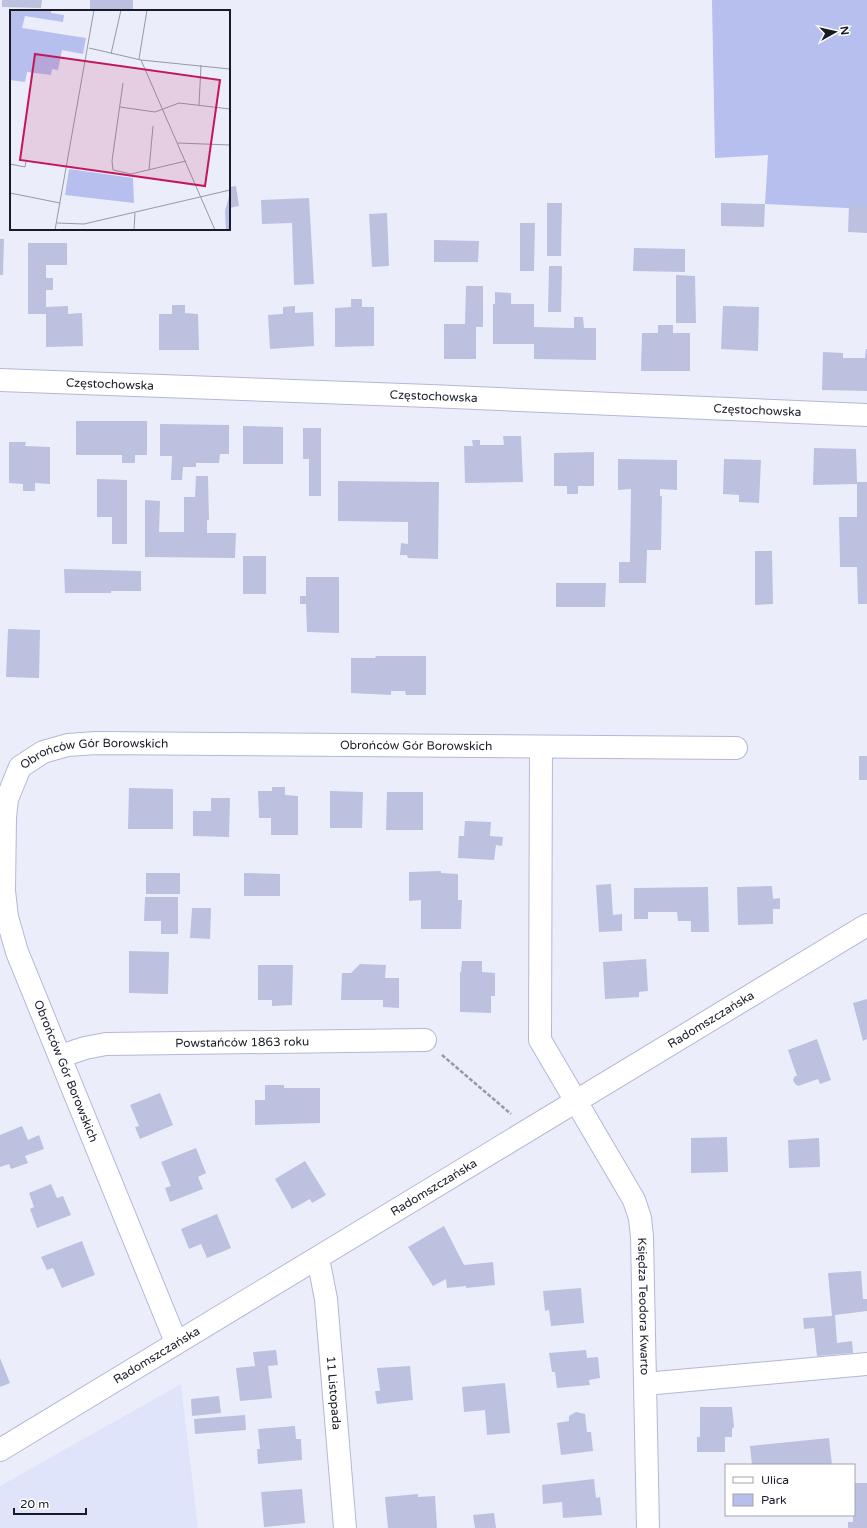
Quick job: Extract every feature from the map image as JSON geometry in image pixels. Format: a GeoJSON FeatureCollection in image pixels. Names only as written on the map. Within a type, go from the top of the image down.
{"type":"FeatureCollection","features":[{"type":"Feature","properties":{"kind":"street","name":"Częstochowska"},"geometry":{"type":"LineString","coordinates":[[0,380],[438,396],[867,415]]}},
{"type":"Feature","properties":{"kind":"street","name":"Obrońców Gór Borowskich"},"geometry":{"type":"LineString","coordinates":[[176,1342],[18,952],[7,917],[4,891],[5,817],[7,800],[20,767],[43,752],[68,745],[96,742],[736,748]]}},
{"type":"Feature","properties":{"kind":"street"},"geometry":{"type":"LineString","coordinates":[[541,747],[540,1040],[576,1102]]}},
{"type":"Feature","properties":{"kind":"street","name":"Radomszczańska"},"geometry":{"type":"LineString","coordinates":[[0,1450],[176,1342],[318,1258],[407,1202],[576,1102],[867,925]]}},
{"type":"Feature","properties":{"kind":"street","name":"Powstańców 1863 roku"},"geometry":{"type":"LineString","coordinates":[[61,1056],[85,1048],[106,1044],[426,1040]]}},
{"type":"Feature","properties":{"kind":"street","name":"Księdza Teodora Kwarto"},"geometry":{"type":"LineString","coordinates":[[576,1102],[634,1200],[640,1218],[642,1237],[648,1528]]}},
{"type":"Feature","properties":{"kind":"street","name":"11 Listopada"},"geometry":{"type":"LineString","coordinates":[[318,1258],[326,1299],[345,1528]]}},
{"type":"Feature","properties":{"kind":"street"},"geometry":{"type":"LineString","coordinates":[[645,1384],[867,1364]]}},
{"type":"Feature","properties":{"kind":"path"},"geometry":{"type":"LineString","coordinates":[[426,1040],[529,1130]]}},
{"type":"Feature","properties":{"kind":"shaded area"},"geometry":{"type":"Polygon","coordinates":[[[181,1384],[198,1528],[0,1528],[0,1486],[181,1384]]]}},
{"type":"Feature","properties":{"kind":"green space"},"geometry":{"type":"Polygon","coordinates":[[[712,0],[867,0],[867,209],[765,204],[768,155],[715,158],[712,0]]]}},
{"type":"Feature","properties":{"kind":"building"},"geometry":{"type":"Polygon","coordinates":[[[2,0],[42,0],[41,8],[2,7],[2,0]]]}},
{"type":"Feature","properties":{"kind":"building"},"geometry":{"type":"Polygon","coordinates":[[[90,0],[133,0],[133,10],[90,10],[90,0]]]}},
{"type":"Feature","properties":{"kind":"building"},"geometry":{"type":"Polygon","coordinates":[[[236,186],[239,206],[230,208],[230,187],[236,186]]]}},
{"type":"Feature","properties":{"kind":"building"},"geometry":{"type":"Polygon","coordinates":[[[309,198],[314,284],[294,285],[292,223],[262,224],[261,200],[309,198]]]}},
{"type":"Feature","properties":{"kind":"building"},"geometry":{"type":"Polygon","coordinates":[[[547,203],[562,203],[561,256],[547,256],[547,203]]]}},
{"type":"Feature","properties":{"kind":"building"},"geometry":{"type":"Polygon","coordinates":[[[721,203],[765,204],[764,227],[721,226],[721,203]]]}},
{"type":"Feature","properties":{"kind":"building"},"geometry":{"type":"Polygon","coordinates":[[[849,205],[867,206],[867,233],[848,232],[849,205]]]}},
{"type":"Feature","properties":{"kind":"building"},"geometry":{"type":"Polygon","coordinates":[[[387,213],[389,266],[372,267],[369,214],[387,213]]]}},
{"type":"Feature","properties":{"kind":"building"},"geometry":{"type":"Polygon","coordinates":[[[520,223],[535,223],[534,271],[520,271],[520,223]]]}},
{"type":"Feature","properties":{"kind":"building"},"geometry":{"type":"Polygon","coordinates":[[[0,239],[4,239],[3,275],[0,275],[0,239]]]}},
{"type":"Feature","properties":{"kind":"building"},"geometry":{"type":"Polygon","coordinates":[[[434,240],[479,241],[478,262],[434,262],[434,240]]]}},
{"type":"Feature","properties":{"kind":"building"},"geometry":{"type":"Polygon","coordinates":[[[28,243],[67,243],[67,265],[46,265],[46,278],[53,278],[53,290],[46,290],[46,307],[68,306],[68,314],[82,313],[83,346],[46,347],[46,314],[28,314],[28,243]]]}},
{"type":"Feature","properties":{"kind":"building"},"geometry":{"type":"Polygon","coordinates":[[[634,248],[685,249],[685,272],[633,271],[634,248]]]}},
{"type":"Feature","properties":{"kind":"building"},"geometry":{"type":"Polygon","coordinates":[[[549,266],[562,266],[561,312],[548,312],[549,266]]]}},
{"type":"Feature","properties":{"kind":"building"},"geometry":{"type":"Polygon","coordinates":[[[676,275],[695,276],[696,323],[676,323],[676,275]]]}},
{"type":"Feature","properties":{"kind":"building"},"geometry":{"type":"Polygon","coordinates":[[[466,286],[483,286],[483,327],[476,327],[476,359],[444,359],[444,324],[465,324],[466,286]]]}},
{"type":"Feature","properties":{"kind":"building"},"geometry":{"type":"Polygon","coordinates":[[[495,292],[511,293],[511,304],[534,304],[534,327],[574,328],[574,317],[583,317],[584,328],[596,328],[596,360],[534,359],[534,344],[493,344],[493,304],[495,304],[495,292]]]}},
{"type":"Feature","properties":{"kind":"building"},"geometry":{"type":"Polygon","coordinates":[[[351,299],[362,299],[362,307],[374,307],[374,346],[335,347],[335,308],[351,307],[351,299]]]}},
{"type":"Feature","properties":{"kind":"building"},"geometry":{"type":"Polygon","coordinates":[[[172,305],[185,305],[185,313],[198,314],[199,350],[159,350],[159,314],[172,314],[172,305]]]}},
{"type":"Feature","properties":{"kind":"building"},"geometry":{"type":"Polygon","coordinates":[[[295,306],[295,313],[313,312],[314,346],[270,349],[268,315],[283,314],[283,307],[295,306]]]}},
{"type":"Feature","properties":{"kind":"building"},"geometry":{"type":"Polygon","coordinates":[[[723,306],[759,307],[758,351],[721,349],[723,306]]]}},
{"type":"Feature","properties":{"kind":"building"},"geometry":{"type":"Polygon","coordinates":[[[658,325],[673,325],[673,333],[690,333],[690,371],[641,371],[642,333],[658,333],[658,325]]]}},
{"type":"Feature","properties":{"kind":"building"},"geometry":{"type":"Polygon","coordinates":[[[866,349],[867,391],[822,390],[823,352],[843,353],[843,358],[865,358],[866,349]]]}},
{"type":"Feature","properties":{"kind":"building"},"geometry":{"type":"Polygon","coordinates":[[[76,421],[147,421],[147,455],[135,455],[135,463],[122,463],[122,455],[76,455],[76,421]]]}},
{"type":"Feature","properties":{"kind":"building"},"geometry":{"type":"Polygon","coordinates":[[[160,424],[229,425],[229,454],[220,454],[219,463],[196,463],[196,467],[183,467],[182,480],[171,480],[172,456],[160,456],[160,424]]]}},
{"type":"Feature","properties":{"kind":"building"},"geometry":{"type":"Polygon","coordinates":[[[243,426],[283,427],[283,464],[243,464],[243,426]]]}},
{"type":"Feature","properties":{"kind":"building"},"geometry":{"type":"Polygon","coordinates":[[[303,428],[321,428],[321,496],[309,496],[309,459],[303,459],[303,428]]]}},
{"type":"Feature","properties":{"kind":"building"},"geometry":{"type":"Polygon","coordinates":[[[503,436],[521,436],[523,482],[465,483],[464,446],[473,446],[472,440],[480,440],[480,445],[504,445],[503,436]]]}},
{"type":"Feature","properties":{"kind":"building"},"geometry":{"type":"Polygon","coordinates":[[[9,442],[26,442],[25,446],[50,447],[50,484],[35,483],[35,491],[23,491],[23,484],[9,483],[9,442]]]}},
{"type":"Feature","properties":{"kind":"building"},"geometry":{"type":"Polygon","coordinates":[[[814,448],[856,449],[857,482],[867,482],[867,604],[858,604],[857,567],[840,567],[839,517],[857,517],[857,484],[813,485],[814,448]]]}},
{"type":"Feature","properties":{"kind":"building"},"geometry":{"type":"Polygon","coordinates":[[[594,452],[594,486],[578,486],[578,494],[567,494],[567,486],[554,486],[554,453],[594,452]]]}},
{"type":"Feature","properties":{"kind":"building"},"geometry":{"type":"Polygon","coordinates":[[[618,459],[677,460],[677,490],[660,489],[660,496],[662,496],[661,550],[647,550],[646,583],[619,583],[619,562],[630,562],[631,489],[618,490],[618,459]]]}},
{"type":"Feature","properties":{"kind":"building"},"geometry":{"type":"Polygon","coordinates":[[[724,459],[761,460],[759,503],[739,502],[739,495],[723,494],[724,459]]]}},
{"type":"Feature","properties":{"kind":"building"},"geometry":{"type":"Polygon","coordinates":[[[196,476],[208,476],[209,520],[207,520],[207,533],[236,533],[235,558],[145,557],[145,500],[160,501],[159,532],[184,532],[184,497],[195,497],[196,476]]]}},
{"type":"Feature","properties":{"kind":"building"},"geometry":{"type":"Polygon","coordinates":[[[97,479],[127,480],[127,544],[112,544],[112,517],[97,517],[97,479]]]}},
{"type":"Feature","properties":{"kind":"building"},"geometry":{"type":"Polygon","coordinates":[[[338,481],[439,482],[438,559],[408,558],[407,555],[400,555],[401,543],[408,544],[408,522],[338,521],[338,481]]]}},
{"type":"Feature","properties":{"kind":"building"},"geometry":{"type":"Polygon","coordinates":[[[755,551],[772,551],[773,604],[755,605],[755,551]]]}},
{"type":"Feature","properties":{"kind":"building"},"geometry":{"type":"Polygon","coordinates":[[[243,556],[266,556],[266,594],[243,594],[243,556]]]}},
{"type":"Feature","properties":{"kind":"building"},"geometry":{"type":"Polygon","coordinates":[[[64,569],[141,571],[141,591],[111,591],[111,593],[65,593],[64,569]]]}},
{"type":"Feature","properties":{"kind":"building"},"geometry":{"type":"Polygon","coordinates":[[[306,577],[339,577],[339,633],[307,632],[306,604],[300,604],[300,596],[306,596],[306,577]]]}},
{"type":"Feature","properties":{"kind":"building"},"geometry":{"type":"Polygon","coordinates":[[[556,583],[606,583],[605,607],[556,607],[556,583]]]}},
{"type":"Feature","properties":{"kind":"building"},"geometry":{"type":"Polygon","coordinates":[[[8,629],[40,630],[39,678],[6,677],[8,629]]]}},
{"type":"Feature","properties":{"kind":"building"},"geometry":{"type":"Polygon","coordinates":[[[376,656],[426,656],[426,695],[406,695],[405,691],[391,691],[391,695],[351,693],[351,658],[375,658],[376,656]]]}},
{"type":"Feature","properties":{"kind":"building"},"geometry":{"type":"Polygon","coordinates":[[[859,756],[867,756],[867,780],[859,780],[859,756]]]}},
{"type":"Feature","properties":{"kind":"building"},"geometry":{"type":"Polygon","coordinates":[[[272,787],[285,787],[285,795],[298,796],[298,835],[271,835],[271,818],[259,818],[258,791],[272,791],[272,787]]]}},
{"type":"Feature","properties":{"kind":"building"},"geometry":{"type":"Polygon","coordinates":[[[129,788],[173,789],[173,829],[128,829],[129,788]]]}},
{"type":"Feature","properties":{"kind":"building"},"geometry":{"type":"Polygon","coordinates":[[[330,791],[363,792],[362,828],[330,828],[330,791]]]}},
{"type":"Feature","properties":{"kind":"building"},"geometry":{"type":"Polygon","coordinates":[[[387,792],[423,792],[423,830],[386,830],[387,792]]]}},
{"type":"Feature","properties":{"kind":"building"},"geometry":{"type":"Polygon","coordinates":[[[211,798],[230,798],[229,837],[193,836],[193,811],[211,811],[211,798]]]}},
{"type":"Feature","properties":{"kind":"building"},"geometry":{"type":"Polygon","coordinates":[[[465,821],[491,822],[490,836],[503,837],[502,846],[496,845],[494,860],[458,858],[459,836],[464,836],[465,821]]]}},
{"type":"Feature","properties":{"kind":"building"},"geometry":{"type":"Polygon","coordinates":[[[441,871],[441,873],[458,874],[458,900],[462,900],[461,929],[421,929],[421,900],[409,901],[409,872],[441,871]]]}},
{"type":"Feature","properties":{"kind":"building"},"geometry":{"type":"Polygon","coordinates":[[[146,873],[180,873],[180,894],[146,894],[146,873]]]}},
{"type":"Feature","properties":{"kind":"building"},"geometry":{"type":"Polygon","coordinates":[[[244,873],[280,874],[280,896],[244,896],[244,873]]]}},
{"type":"Feature","properties":{"kind":"building"},"geometry":{"type":"Polygon","coordinates":[[[611,884],[613,915],[622,914],[622,931],[599,932],[596,885],[611,884]]]}},
{"type":"Feature","properties":{"kind":"building"},"geometry":{"type":"Polygon","coordinates":[[[772,886],[773,899],[780,898],[780,909],[773,909],[773,924],[738,925],[737,887],[772,886]]]}},
{"type":"Feature","properties":{"kind":"building"},"geometry":{"type":"Polygon","coordinates":[[[708,887],[709,932],[691,932],[691,921],[678,921],[677,912],[648,912],[648,919],[634,919],[634,888],[708,887]]]}},
{"type":"Feature","properties":{"kind":"building"},"geometry":{"type":"Polygon","coordinates":[[[145,897],[178,897],[178,934],[161,934],[161,921],[144,921],[145,897]]]}},
{"type":"Feature","properties":{"kind":"building"},"geometry":{"type":"Polygon","coordinates":[[[192,908],[211,908],[210,939],[190,938],[192,908]]]}},
{"type":"Feature","properties":{"kind":"building"},"geometry":{"type":"Polygon","coordinates":[[[129,951],[169,952],[168,994],[129,993],[129,951]]]}},
{"type":"Feature","properties":{"kind":"building"},"geometry":{"type":"Polygon","coordinates":[[[646,959],[648,991],[639,992],[639,997],[605,999],[603,962],[646,959]]]}},
{"type":"Feature","properties":{"kind":"building"},"geometry":{"type":"Polygon","coordinates":[[[462,961],[482,961],[482,972],[495,973],[495,996],[491,996],[491,1013],[460,1012],[460,972],[462,961]]]}},
{"type":"Feature","properties":{"kind":"building"},"geometry":{"type":"Polygon","coordinates":[[[360,964],[386,965],[385,978],[399,978],[399,1008],[383,1007],[383,1000],[341,1000],[342,973],[351,973],[360,964]]]}},
{"type":"Feature","properties":{"kind":"building"},"geometry":{"type":"Polygon","coordinates":[[[258,965],[293,965],[292,1005],[272,1006],[272,1000],[258,1000],[258,965]]]}},
{"type":"Feature","properties":{"kind":"building"},"geometry":{"type":"Polygon","coordinates":[[[867,999],[867,1039],[863,1041],[853,1003],[867,999]]]}},
{"type":"Feature","properties":{"kind":"building"},"geometry":{"type":"Polygon","coordinates":[[[817,1039],[831,1080],[820,1084],[818,1079],[798,1086],[793,1080],[795,1076],[797,1076],[788,1050],[817,1039]]]}},
{"type":"Feature","properties":{"kind":"building"},"geometry":{"type":"Polygon","coordinates":[[[265,1085],[284,1085],[284,1088],[320,1088],[320,1123],[255,1125],[255,1100],[265,1100],[265,1085]]]}},
{"type":"Feature","properties":{"kind":"building"},"geometry":{"type":"Polygon","coordinates":[[[160,1093],[173,1125],[140,1139],[135,1127],[139,1126],[130,1105],[160,1093]]]}},
{"type":"Feature","properties":{"kind":"building"},"geometry":{"type":"Polygon","coordinates":[[[22,1126],[28,1140],[39,1135],[44,1149],[25,1156],[28,1163],[11,1169],[9,1164],[0,1167],[0,1135],[22,1126]]]}},
{"type":"Feature","properties":{"kind":"building"},"geometry":{"type":"Polygon","coordinates":[[[727,1137],[728,1172],[691,1173],[691,1138],[727,1137]]]}},
{"type":"Feature","properties":{"kind":"building"},"geometry":{"type":"Polygon","coordinates":[[[819,1138],[820,1167],[789,1168],[788,1140],[819,1138]]]}},
{"type":"Feature","properties":{"kind":"building"},"geometry":{"type":"Polygon","coordinates":[[[196,1148],[206,1173],[198,1177],[203,1189],[170,1202],[165,1188],[171,1186],[161,1162],[196,1148]]]}},
{"type":"Feature","properties":{"kind":"building"},"geometry":{"type":"Polygon","coordinates":[[[305,1161],[326,1195],[312,1203],[310,1199],[292,1209],[275,1179],[305,1161]]]}},
{"type":"Feature","properties":{"kind":"building"},"geometry":{"type":"Polygon","coordinates":[[[51,1184],[57,1198],[63,1196],[71,1215],[37,1228],[30,1209],[34,1207],[29,1193],[51,1184]]]}},
{"type":"Feature","properties":{"kind":"building"},"geometry":{"type":"Polygon","coordinates":[[[217,1214],[231,1248],[207,1258],[201,1244],[189,1249],[181,1229],[217,1214]]]}},
{"type":"Feature","properties":{"kind":"building"},"geometry":{"type":"Polygon","coordinates":[[[444,1226],[464,1265],[493,1262],[495,1285],[447,1288],[446,1279],[433,1286],[408,1247],[444,1226]]]}},
{"type":"Feature","properties":{"kind":"building"},"geometry":{"type":"Polygon","coordinates":[[[82,1241],[95,1275],[62,1288],[53,1268],[47,1270],[41,1257],[82,1241]]]}},
{"type":"Feature","properties":{"kind":"building"},"geometry":{"type":"Polygon","coordinates":[[[861,1271],[863,1299],[867,1299],[867,1311],[835,1315],[837,1343],[852,1341],[853,1353],[817,1356],[814,1328],[804,1329],[803,1318],[832,1316],[828,1273],[861,1271]]]}},
{"type":"Feature","properties":{"kind":"building"},"geometry":{"type":"Polygon","coordinates":[[[581,1288],[584,1323],[551,1326],[549,1310],[545,1311],[543,1291],[581,1288]]]}},
{"type":"Feature","properties":{"kind":"building"},"geometry":{"type":"Polygon","coordinates":[[[276,1350],[278,1365],[268,1366],[272,1398],[240,1401],[236,1368],[255,1366],[253,1352],[276,1350]]]}},
{"type":"Feature","properties":{"kind":"building"},"geometry":{"type":"Polygon","coordinates":[[[586,1350],[587,1358],[598,1357],[600,1378],[589,1380],[590,1385],[557,1388],[555,1372],[552,1372],[549,1353],[586,1350]]]}},
{"type":"Feature","properties":{"kind":"building"},"geometry":{"type":"Polygon","coordinates":[[[0,1358],[10,1383],[0,1387],[0,1358]]]}},
{"type":"Feature","properties":{"kind":"building"},"geometry":{"type":"Polygon","coordinates":[[[410,1366],[413,1400],[377,1404],[375,1391],[380,1391],[377,1368],[410,1366]]]}},
{"type":"Feature","properties":{"kind":"building"},"geometry":{"type":"Polygon","coordinates":[[[505,1383],[510,1433],[487,1435],[485,1410],[464,1412],[462,1387],[505,1383]]]}},
{"type":"Feature","properties":{"kind":"building"},"geometry":{"type":"Polygon","coordinates":[[[219,1396],[221,1413],[192,1416],[191,1399],[219,1396]]]}},
{"type":"Feature","properties":{"kind":"building"},"geometry":{"type":"Polygon","coordinates":[[[700,1407],[732,1407],[734,1427],[732,1429],[732,1437],[725,1437],[725,1452],[697,1452],[697,1437],[700,1437],[700,1407]]]}},
{"type":"Feature","properties":{"kind":"building"},"geometry":{"type":"Polygon","coordinates":[[[576,1412],[585,1414],[587,1432],[591,1432],[593,1451],[561,1455],[557,1423],[569,1421],[569,1416],[576,1412]]]}},
{"type":"Feature","properties":{"kind":"building"},"geometry":{"type":"Polygon","coordinates":[[[245,1415],[246,1430],[195,1434],[194,1419],[245,1415]]]}},
{"type":"Feature","properties":{"kind":"building"},"geometry":{"type":"Polygon","coordinates":[[[295,1426],[296,1439],[301,1439],[302,1460],[258,1464],[257,1449],[260,1449],[258,1429],[295,1426]]]}},
{"type":"Feature","properties":{"kind":"building"},"geometry":{"type":"Polygon","coordinates":[[[829,1438],[832,1464],[752,1464],[750,1446],[829,1438]]]}},
{"type":"Feature","properties":{"kind":"building"},"geometry":{"type":"Polygon","coordinates":[[[594,1479],[596,1498],[600,1497],[602,1515],[563,1518],[562,1502],[543,1504],[542,1485],[594,1479]]]}},
{"type":"Feature","properties":{"kind":"building"},"geometry":{"type":"Polygon","coordinates":[[[855,1483],[867,1483],[867,1528],[848,1528],[848,1522],[853,1522],[853,1516],[855,1516],[855,1483]]]}},
{"type":"Feature","properties":{"kind":"building"},"geometry":{"type":"Polygon","coordinates":[[[302,1489],[305,1523],[264,1527],[261,1492],[302,1489]]]}},
{"type":"Feature","properties":{"kind":"building"},"geometry":{"type":"Polygon","coordinates":[[[418,1494],[418,1497],[435,1496],[437,1528],[388,1528],[385,1497],[418,1494]]]}},
{"type":"Feature","properties":{"kind":"building"},"geometry":{"type":"Polygon","coordinates":[[[494,1513],[496,1528],[475,1528],[473,1515],[494,1513]]]}}]}
